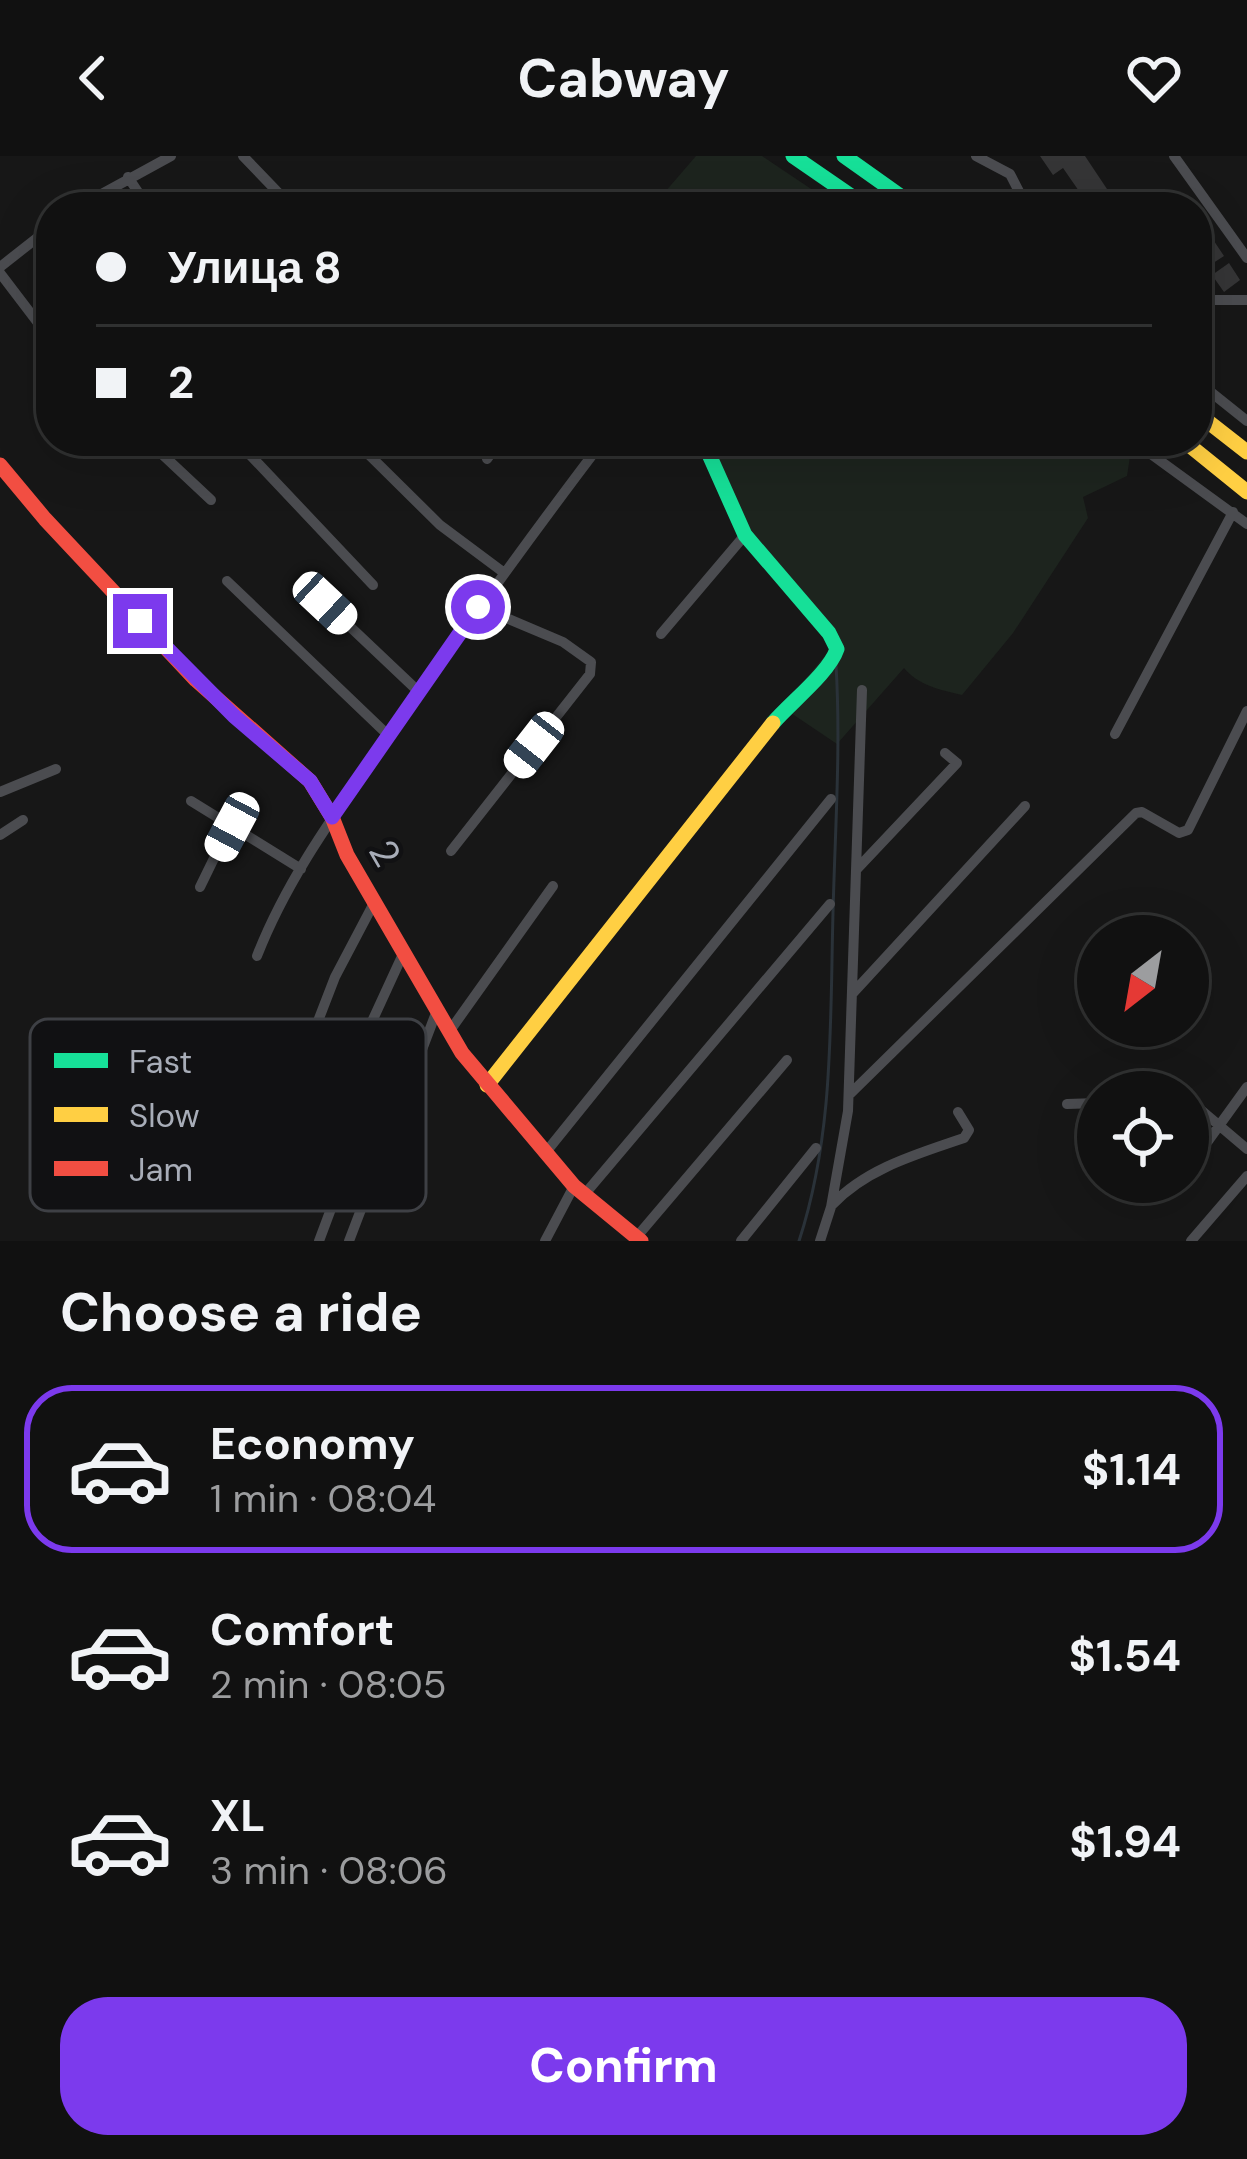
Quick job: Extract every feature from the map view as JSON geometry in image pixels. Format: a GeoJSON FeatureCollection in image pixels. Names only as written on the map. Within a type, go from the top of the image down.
{"type":"FeatureCollection","features":[{"type":"Feature","properties":{"kind":"street"},"geometry":{"type":"LineString","coordinates":[[103,192],[171,156]]}},
{"type":"Feature","properties":{"kind":"street"},"geometry":{"type":"LineString","coordinates":[[243,156],[278,192]]}},
{"type":"Feature","properties":{"kind":"street"},"geometry":{"type":"LineString","coordinates":[[793,156],[845,192]]}},
{"type":"Feature","properties":{"kind":"street"},"geometry":{"type":"LineString","coordinates":[[844,156],[895,192]]}},
{"type":"Feature","properties":{"kind":"street"},"geometry":{"type":"LineString","coordinates":[[976,156],[1010,174],[1020,192]]}},
{"type":"Feature","properties":{"kind":"street"},"geometry":{"type":"LineString","coordinates":[[1174,156],[1200,192]]}},
{"type":"Feature","properties":{"kind":"street"},"geometry":{"type":"LineString","coordinates":[[128,177],[138,192]]}},
{"type":"Feature","properties":{"kind":"street"},"geometry":{"type":"LineString","coordinates":[[1212,209],[1247,258]]}},
{"type":"Feature","properties":{"kind":"street"},"geometry":{"type":"LineString","coordinates":[[36,240],[0,270],[36,319]]}},
{"type":"Feature","properties":{"kind":"street"},"geometry":{"type":"LineString","coordinates":[[1212,300],[1247,300]]}},
{"type":"Feature","properties":{"kind":"street"},"geometry":{"type":"LineString","coordinates":[[1212,393],[1247,421]]}},
{"type":"Feature","properties":{"kind":"street"},"geometry":{"type":"LineString","coordinates":[[1212,425],[1247,452]]}},
{"type":"Feature","properties":{"kind":"street"},"geometry":{"type":"LineString","coordinates":[[164,456],[212,500]]}},
{"type":"Feature","properties":{"kind":"street"},"geometry":{"type":"LineString","coordinates":[[251,456],[373,585]]}},
{"type":"Feature","properties":{"kind":"street"},"geometry":{"type":"LineString","coordinates":[[370,456],[440,525],[503,572]]}},
{"type":"Feature","properties":{"kind":"street"},"geometry":{"type":"LineString","coordinates":[[257,956],[332,817],[503,572],[592,456]]}},
{"type":"Feature","properties":{"kind":"street"},"geometry":{"type":"LineString","coordinates":[[487,1085],[795,697],[832,662],[837,649],[829,633],[746,535],[709,456]]}},
{"type":"Feature","properties":{"kind":"street"},"geometry":{"type":"LineString","coordinates":[[1154,456],[1247,524]]}},
{"type":"Feature","properties":{"kind":"street"},"geometry":{"type":"LineString","coordinates":[[1203,456],[1247,492]]}},
{"type":"Feature","properties":{"kind":"street","name":"2"},"geometry":{"type":"LineString","coordinates":[[0,465],[45,520],[196,680],[310,781],[449,1032],[487,1085],[579,1191],[637,1240]]}},
{"type":"Feature","properties":{"kind":"street"},"geometry":{"type":"LineString","coordinates":[[1115,734],[1233,512]]}},
{"type":"Feature","properties":{"kind":"street"},"geometry":{"type":"LineString","coordinates":[[662,634],[746,535]]}},
{"type":"Feature","properties":{"kind":"street"},"geometry":{"type":"LineString","coordinates":[[227,580],[389,736]]}},
{"type":"Feature","properties":{"kind":"street"},"geometry":{"type":"LineString","coordinates":[[325,603],[419,692]]}},
{"type":"Feature","properties":{"kind":"street"},"geometry":{"type":"LineString","coordinates":[[451,851],[590,674],[591,662],[563,642],[478,607]]}},
{"type":"Feature","properties":{"kind":"street"},"geometry":{"type":"LineString","coordinates":[[820,1241],[831,1207],[849,1095],[862,690]]}},
{"type":"Feature","properties":{"kind":"street"},"geometry":{"type":"LineString","coordinates":[[849,1095],[1136,813],[1179,833],[1188,830],[1247,711]]}},
{"type":"Feature","properties":{"kind":"street"},"geometry":{"type":"LineString","coordinates":[[856,870],[957,763],[945,753]]}},
{"type":"Feature","properties":{"kind":"street"},"geometry":{"type":"LineString","coordinates":[[0,792],[56,769]]}},
{"type":"Feature","properties":{"kind":"street"},"geometry":{"type":"LineString","coordinates":[[546,1151],[831,799]]}},
{"type":"Feature","properties":{"kind":"street"},"geometry":{"type":"LineString","coordinates":[[190,801],[301,868]]}},
{"type":"Feature","properties":{"kind":"street"},"geometry":{"type":"LineString","coordinates":[[200,886],[241,803]]}},
{"type":"Feature","properties":{"kind":"street"},"geometry":{"type":"LineString","coordinates":[[851,994],[1025,806]]}},
{"type":"Feature","properties":{"kind":"street"},"geometry":{"type":"LineString","coordinates":[[0,835],[23,820]]}},
{"type":"Feature","properties":{"kind":"street"},"geometry":{"type":"LineString","coordinates":[[449,1032],[553,886]]}},
{"type":"Feature","properties":{"kind":"street"},"geometry":{"type":"LineString","coordinates":[[319,1019],[375,901]]}},
{"type":"Feature","properties":{"kind":"street"},"geometry":{"type":"LineString","coordinates":[[545,1241],[579,1191],[830,904]]}},
{"type":"Feature","properties":{"kind":"street"},"geometry":{"type":"LineString","coordinates":[[373,1019],[403,954]]}},
{"type":"Feature","properties":{"kind":"street"},"geometry":{"type":"LineString","coordinates":[[426,1039],[436,1013]]}},
{"type":"Feature","properties":{"kind":"street"},"geometry":{"type":"LineString","coordinates":[[637,1240],[787,1060]]}},
{"type":"Feature","properties":{"kind":"street"},"geometry":{"type":"LineString","coordinates":[[1209,1141],[1247,1087]]}},
{"type":"Feature","properties":{"kind":"street"},"geometry":{"type":"LineString","coordinates":[[1067,1104],[1077,1103]]}},
{"type":"Feature","properties":{"kind":"street"},"geometry":{"type":"LineString","coordinates":[[831,1207],[858,1182],[964,1138],[969,1130],[958,1112]]}},
{"type":"Feature","properties":{"kind":"street"},"geometry":{"type":"LineString","coordinates":[[1209,1116],[1247,1149]]}},
{"type":"Feature","properties":{"kind":"street"},"geometry":{"type":"LineString","coordinates":[[741,1241],[816,1148]]}},
{"type":"Feature","properties":{"kind":"street"},"geometry":{"type":"LineString","coordinates":[[1191,1241],[1247,1176]]}},
{"type":"Feature","properties":{"kind":"street"},"geometry":{"type":"LineString","coordinates":[[319,1241],[330,1211]]}},
{"type":"Feature","properties":{"kind":"street"},"geometry":{"type":"LineString","coordinates":[[349,1241],[360,1211]]}},
{"type":"Feature","properties":{"kind":"shaded area"},"geometry":{"type":"Polygon","coordinates":[[[696,156],[762,156],[816,192],[665,192],[696,156]]]}},
{"type":"Feature","properties":{"kind":"shaded area"},"geometry":{"type":"Polygon","coordinates":[[[708,456],[1130,456],[1127,476],[1083,497],[1088,518],[1013,633],[962,695],[923,683],[904,668],[837,744],[782,707],[834,645],[764,567],[708,456]]]}},
{"type":"Feature","properties":{"kind":"building"},"geometry":{"type":"Polygon","coordinates":[[[1040,156],[1085,156],[1109,192],[1080,192],[1063,168],[1053,175],[1040,156]]]}},
{"type":"Feature","properties":{"kind":"building"},"geometry":{"type":"Polygon","coordinates":[[[1212,238],[1224,256],[1212,264],[1212,238]]]}},
{"type":"Feature","properties":{"kind":"building"},"geometry":{"type":"Polygon","coordinates":[[[1229,263],[1240,280],[1224,292],[1212,275],[1229,263]]]}},
{"type":"Feature","properties":{"kind":"waterway"},"geometry":{"type":"LineString","coordinates":[[799,1241],[819,1160],[828,1079],[838,758],[836,665]]}},
{"type":"Feature","properties":{"kind":"traffic: fast"},"geometry":{"type":"LineString","coordinates":[[793,156],[845,192]]}},
{"type":"Feature","properties":{"kind":"traffic: fast"},"geometry":{"type":"LineString","coordinates":[[844,156],[895,192]]}},
{"type":"Feature","properties":{"kind":"traffic: fast"},"geometry":{"type":"LineString","coordinates":[[710,456],[745,535],[829,633],[837,649],[818,677],[773,723]]}},
{"type":"Feature","properties":{"kind":"traffic: slow"},"geometry":{"type":"LineString","coordinates":[[1212,425],[1247,452]]}},
{"type":"Feature","properties":{"kind":"traffic: slow"},"geometry":{"type":"LineString","coordinates":[[1203,456],[1247,492]]}},
{"type":"Feature","properties":{"kind":"traffic: slow"},"geometry":{"type":"LineString","coordinates":[[487,1085],[773,723]]}},
{"type":"Feature","properties":{"kind":"traffic: jam"},"geometry":{"type":"LineString","coordinates":[[0,465],[196,680],[310,781],[347,855],[462,1053],[574,1186],[641,1241]]}},
{"type":"Feature","properties":{"kind":"route"},"geometry":{"type":"LineString","coordinates":[[140,621],[234,716],[286,756],[310,781],[332,817],[478,607]]}}]}
